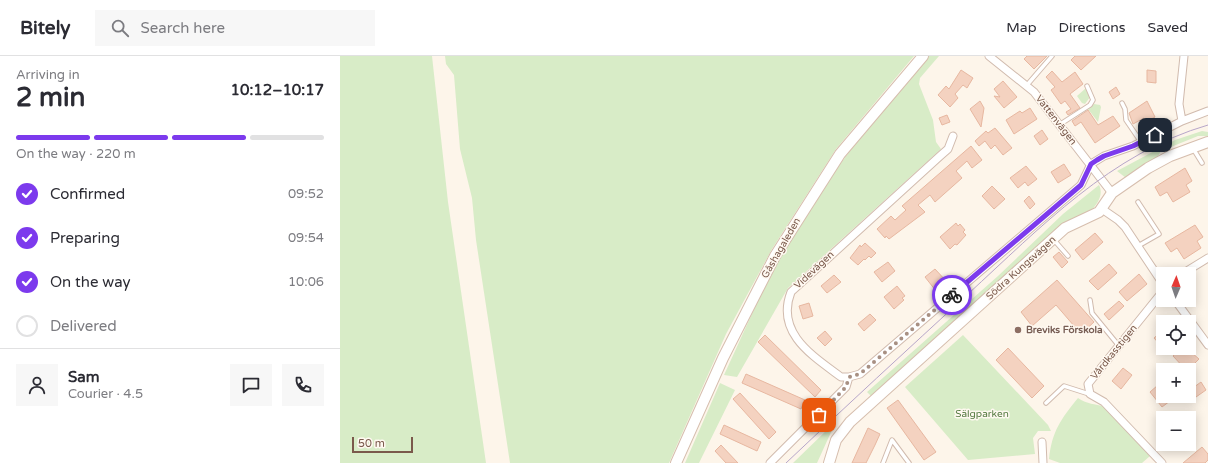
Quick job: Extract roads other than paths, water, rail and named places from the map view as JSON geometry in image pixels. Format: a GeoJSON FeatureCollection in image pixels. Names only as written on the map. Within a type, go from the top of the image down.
{"type":"FeatureCollection","features":[{"type":"Feature","properties":{"kind":"street","name":"Gåshagaleden"},"geometry":{"type":"LineString","coordinates":[[676,463],[723,358],[775,256],[840,154],[923,56]]}},
{"type":"Feature","properties":{"kind":"street","name":"Vattenvägen"},"geometry":{"type":"LineString","coordinates":[[989,56],[1027,85],[1043,102],[1112,193]]}},
{"type":"Feature","properties":{"kind":"street"},"geometry":{"type":"LineString","coordinates":[[1182,121],[1179,104],[1184,56]]}},
{"type":"Feature","properties":{"kind":"street"},"geometry":{"type":"LineString","coordinates":[[770,463],[846,387],[849,377],[860,374],[1081,185],[1091,164],[1104,156],[1141,142],[1182,121],[1208,111]]}},
{"type":"Feature","properties":{"kind":"street","name":"Videvägen"},"geometry":{"type":"LineString","coordinates":[[849,377],[841,377],[822,363],[803,347],[794,336],[788,322],[786,305],[791,292],[948,149],[953,136]]}},
{"type":"Feature","properties":{"kind":"street","name":"Södra Kungsvägen"},"geometry":{"type":"LineString","coordinates":[[829,463],[836,440],[850,422],[1065,228],[1095,215],[1102,209],[1112,193],[1148,168],[1170,156],[1208,142]]}},
{"type":"Feature","properties":{"kind":"street"},"geometry":{"type":"LineString","coordinates":[[1102,209],[1118,220],[1138,246],[1156,273]]}},
{"type":"Feature","properties":{"kind":"street"},"geometry":{"type":"LineString","coordinates":[[1193,267],[1208,258]]}},
{"type":"Feature","properties":{"kind":"street","name":"Vårdkasstigen"},"geometry":{"type":"LineString","coordinates":[[1156,299],[1088,384],[1090,394],[1104,402],[1162,463]]}},
{"type":"Feature","properties":{"kind":"street"},"geometry":{"type":"LineString","coordinates":[[1180,307],[1208,345]]}},
{"type":"Feature","properties":{"kind":"street"},"geometry":{"type":"LineString","coordinates":[[1042,442],[1043,463]]}},
{"type":"Feature","properties":{"kind":"lane"},"geometry":{"type":"LineString","coordinates":[[1027,85],[1052,56]]}},
{"type":"Feature","properties":{"kind":"lane"},"geometry":{"type":"LineString","coordinates":[[1060,125],[1090,105],[1093,100],[1087,86]]}},
{"type":"Feature","properties":{"kind":"lane"},"geometry":{"type":"LineString","coordinates":[[1122,103],[1125,108],[1126,120],[1141,142]]}},
{"type":"Feature","properties":{"kind":"lane"},"geometry":{"type":"LineString","coordinates":[[1192,147],[1202,163]]}},
{"type":"Feature","properties":{"kind":"lane"},"geometry":{"type":"LineString","coordinates":[[1138,202],[1159,234],[1138,246]]}},
{"type":"Feature","properties":{"kind":"lane"},"geometry":{"type":"LineString","coordinates":[[1054,239],[1068,256]]}},
{"type":"Feature","properties":{"kind":"lane"},"geometry":{"type":"LineString","coordinates":[[1090,300],[1092,313],[1119,346]]}},
{"type":"Feature","properties":{"kind":"lane"},"geometry":{"type":"LineString","coordinates":[[1046,403],[1064,386],[1090,394]]}},
{"type":"Feature","properties":{"kind":"lane"},"geometry":{"type":"LineString","coordinates":[[882,463],[892,440],[909,463]]}},
{"type":"Feature","properties":{"kind":"tram line"},"geometry":{"type":"LineString","coordinates":[[786,463],[1022,244],[1079,195],[1108,173],[1140,154],[1173,138],[1208,125]]}},
{"type":"Feature","properties":{"kind":"place","name":"Breviks Förskola"},"geometry":{"type":"Point","coordinates":[1018,330]}},
{"type":"Feature","properties":{"kind":"park label","name":"Sälgparken"},"geometry":{"type":"Point","coordinates":[982,414]}}]}
